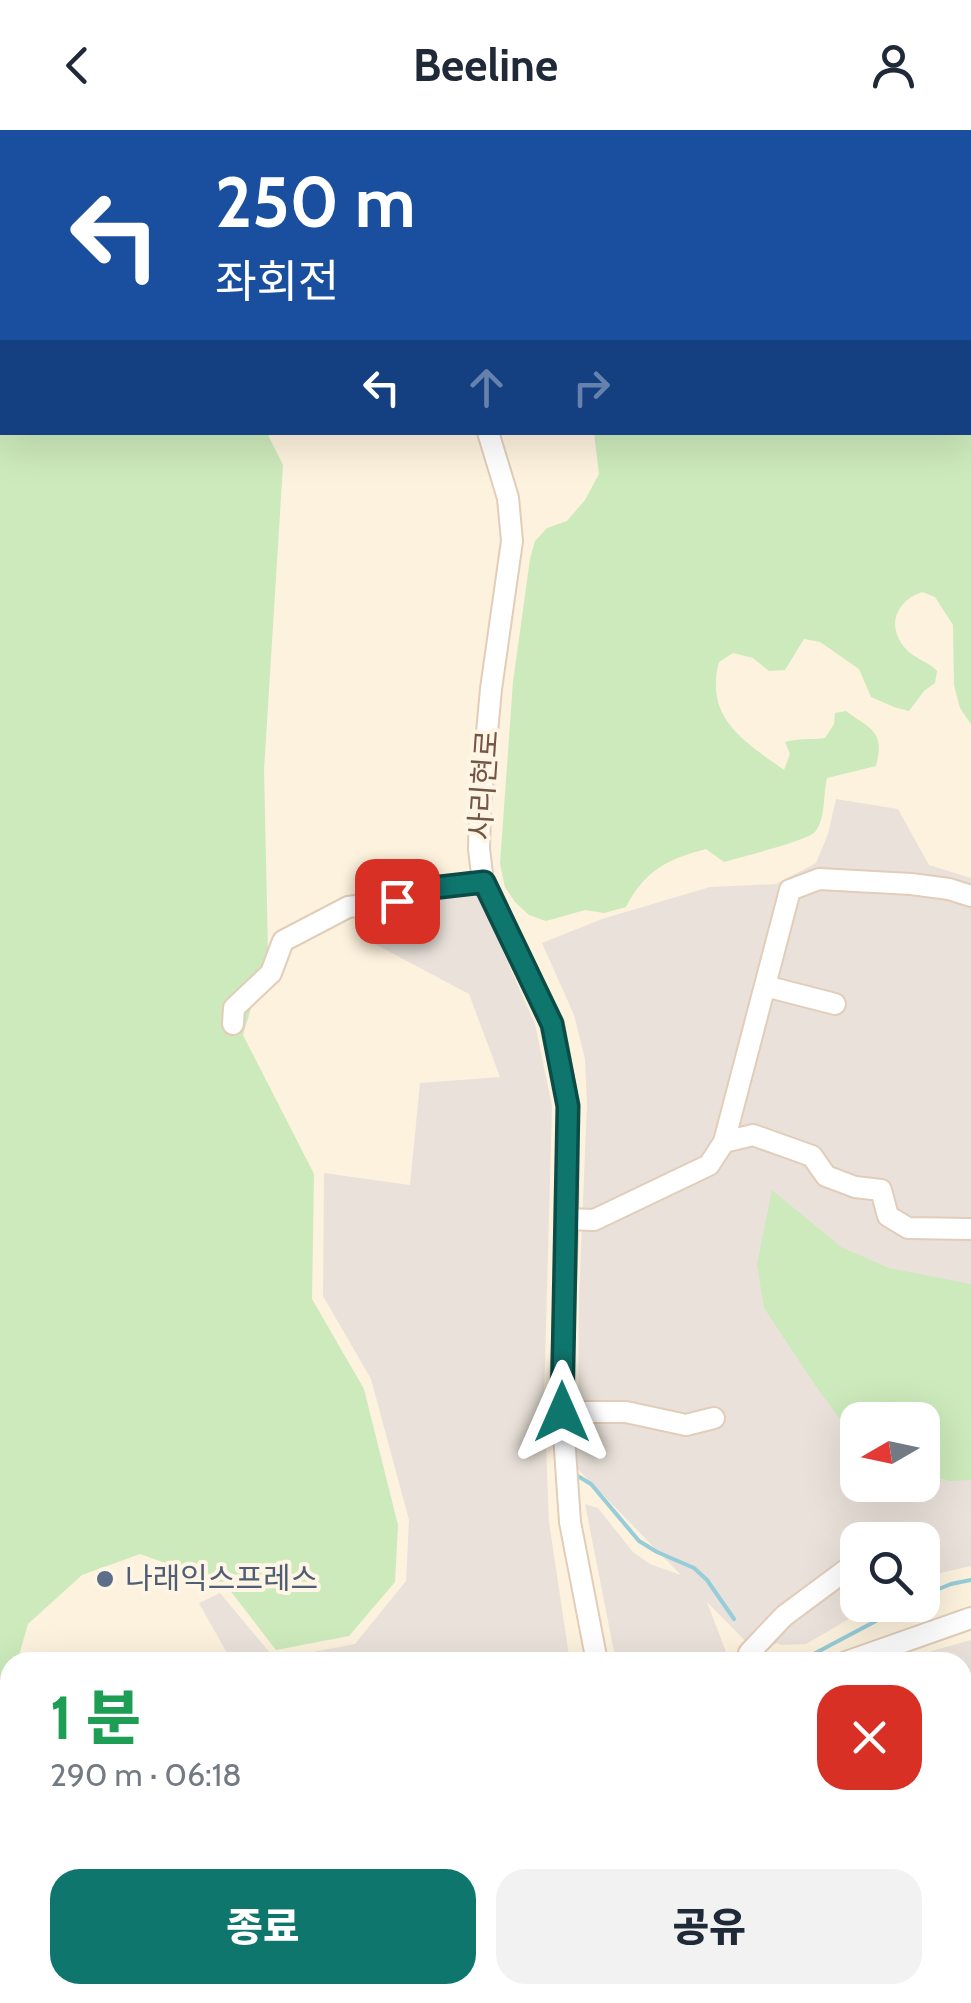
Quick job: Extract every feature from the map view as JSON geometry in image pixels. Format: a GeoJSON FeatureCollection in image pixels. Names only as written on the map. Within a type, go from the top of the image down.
{"type":"FeatureCollection","features":[{"type":"Feature","properties":{"kind":"street","name":"사리현로"},"geometry":{"type":"LineString","coordinates":[[489,435],[508,498],[512,541],[492,690],[479,849],[484,882],[552,1024],[568,1106],[562,1412],[570,1522],[595,1652]]}},
{"type":"Feature","properties":{"kind":"street"},"geometry":{"type":"LineString","coordinates":[[567,1219],[594,1220],[709,1165],[724,1142],[790,890],[818,879],[910,884],[971,896]]}},
{"type":"Feature","properties":{"kind":"street"},"geometry":{"type":"LineString","coordinates":[[233,1024],[234,1008],[271,973],[283,941],[348,907],[397,901],[414,890],[484,882]]}},
{"type":"Feature","properties":{"kind":"street"},"geometry":{"type":"LineString","coordinates":[[765,986],[835,1004]]}},
{"type":"Feature","properties":{"kind":"street"},"geometry":{"type":"LineString","coordinates":[[724,1142],[754,1135],[812,1156],[826,1176],[881,1190],[888,1216],[908,1228],[971,1229]]}},
{"type":"Feature","properties":{"kind":"street"},"geometry":{"type":"LineString","coordinates":[[562,1412],[626,1412],[686,1425],[714,1418]]}},
{"type":"Feature","properties":{"kind":"street"},"geometry":{"type":"LineString","coordinates":[[751,1652],[784,1616],[840,1574]]}},
{"type":"Feature","properties":{"kind":"street"},"geometry":{"type":"LineString","coordinates":[[874,1652],[971,1618]]}},
{"type":"Feature","properties":{"kind":"shaded area"},"geometry":{"type":"Polygon","coordinates":[[[836,799],[898,809],[929,865],[971,878],[971,1566],[940,1573],[940,1522],[840,1522],[840,1622],[844,1622],[806,1644],[777,1643],[756,1652],[707,1602],[726,1652],[614,1652],[585,1504],[598,1508],[633,1552],[650,1564],[681,1575],[571,1462],[571,1420],[578,1422],[585,1059],[574,1015],[542,943],[602,919],[710,887],[776,884],[816,863],[836,799]]]}},
{"type":"Feature","properties":{"kind":"shaded area"},"geometry":{"type":"Polygon","coordinates":[[[477,893],[535,1024],[552,1106],[544,1399],[549,1522],[568,1652],[312,1652],[355,1644],[406,1581],[409,1520],[371,1379],[323,1296],[324,1173],[410,1185],[420,1083],[500,1077],[469,994],[358,935],[354,919],[406,916],[420,900],[477,893]]]}},
{"type":"Feature","properties":{"kind":"shaded area"},"geometry":{"type":"Polygon","coordinates":[[[220,1593],[269,1652],[226,1652],[199,1603],[220,1593]]]}},
{"type":"Feature","properties":{"kind":"shaded area"},"geometry":{"type":"Polygon","coordinates":[[[971,1640],[971,1652],[930,1652],[971,1640]]]}},
{"type":"Feature","properties":{"kind":"green space"},"geometry":{"type":"Polygon","coordinates":[[[0,435],[268,435],[283,465],[264,770],[268,952],[243,1035],[314,1174],[312,1299],[364,1389],[398,1525],[395,1582],[349,1636],[276,1650],[225,1584],[140,1554],[82,1575],[28,1624],[20,1652],[0,1652],[0,435]]]}},
{"type":"Feature","properties":{"kind":"green space"},"geometry":{"type":"Polygon","coordinates":[[[594,435],[971,435],[971,724],[960,708],[954,685],[953,625],[935,597],[922,592],[900,608],[896,631],[909,652],[937,671],[935,683],[909,711],[871,697],[859,669],[820,642],[804,639],[785,670],[769,671],[753,658],[733,653],[719,662],[717,698],[731,726],[755,749],[784,770],[790,754],[785,742],[825,738],[834,724],[835,713],[846,711],[874,732],[879,745],[876,766],[827,778],[821,820],[809,836],[724,862],[706,849],[680,857],[650,875],[626,907],[604,913],[585,910],[546,921],[529,915],[515,902],[505,887],[500,864],[513,682],[535,541],[547,528],[567,521],[585,500],[599,474],[594,435]]]}},
{"type":"Feature","properties":{"kind":"green space"},"geometry":{"type":"Polygon","coordinates":[[[772,1190],[841,1247],[889,1268],[971,1284],[971,1480],[940,1478],[940,1402],[840,1402],[840,1419],[764,1308],[757,1264],[772,1190]]]}},
{"type":"Feature","properties":{"kind":"waterway"},"geometry":{"type":"LineString","coordinates":[[576,1475],[591,1484],[639,1541],[694,1568],[734,1619]]}},
{"type":"Feature","properties":{"kind":"waterway"},"geometry":{"type":"LineString","coordinates":[[940,1589],[971,1580]]}},
{"type":"Feature","properties":{"kind":"waterway"},"geometry":{"type":"LineString","coordinates":[[817,1652],[874,1622]]}},
{"type":"Feature","properties":{"kind":"place","name":"나래익스프레스"},"geometry":{"type":"Point","coordinates":[105,1579]}},
{"type":"Feature","properties":{"kind":"route"},"geometry":{"type":"LineString","coordinates":[[397,901],[414,890],[484,882],[552,1024],[568,1106],[562,1412]]}}]}
